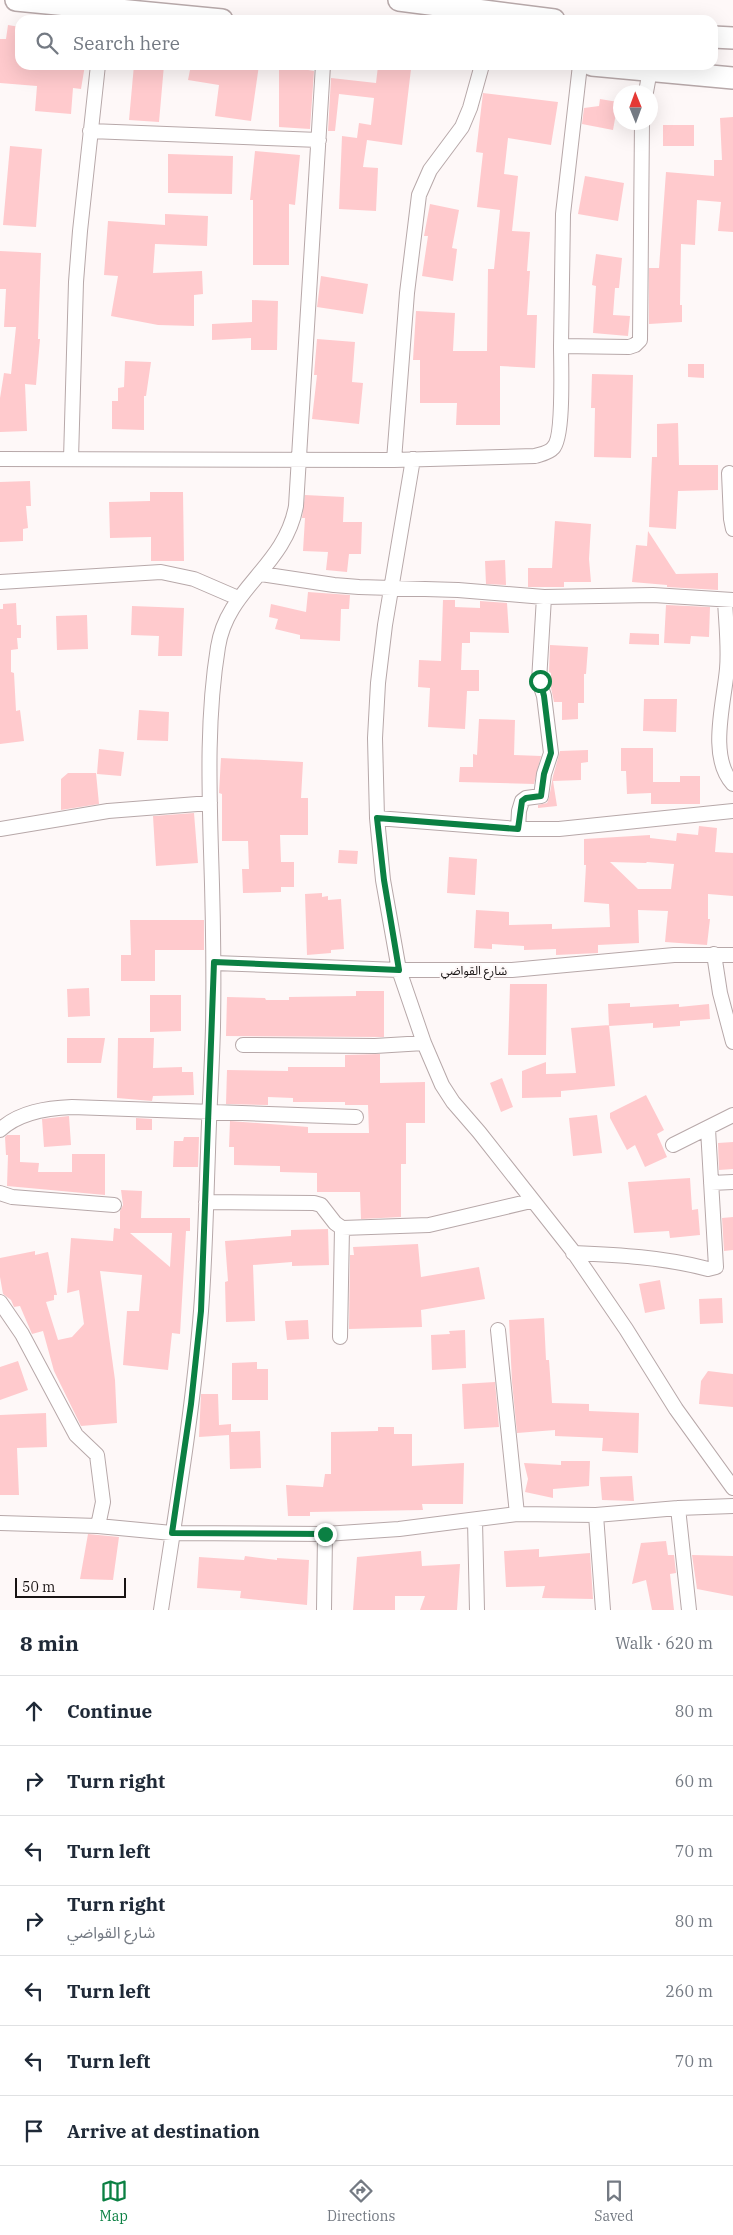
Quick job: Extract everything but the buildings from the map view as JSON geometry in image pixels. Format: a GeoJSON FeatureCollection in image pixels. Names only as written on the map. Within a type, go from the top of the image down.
{"type":"FeatureCollection","features":[{"type":"Feature","properties":{"kind":"highway"},"geometry":{"type":"LineString","coordinates":[[16,0],[103,14],[123,15]]}},
{"type":"Feature","properties":{"kind":"highway"},"geometry":{"type":"LineString","coordinates":[[399,0],[515,15]]}},
{"type":"Feature","properties":{"kind":"highway"},"geometry":{"type":"LineString","coordinates":[[718,36],[733,38]]}},
{"type":"Feature","properties":{"kind":"highway"},"geometry":{"type":"LineString","coordinates":[[667,70],[733,78]]}},
{"type":"Feature","properties":{"kind":"street"},"geometry":{"type":"LineString","coordinates":[[72,459],[76,282],[97,70]]}},
{"type":"Feature","properties":{"kind":"street"},"geometry":{"type":"LineString","coordinates":[[160,1610],[191,1404],[201,1311],[214,962],[210,725],[218,645],[223,624],[238,598],[261,574],[280,550],[294,521],[300,458],[323,70]]}},
{"type":"Feature","properties":{"kind":"street"},"geometry":{"type":"LineString","coordinates":[[394,460],[407,293],[420,195],[430,170],[462,126],[470,108],[481,70]]}},
{"type":"Feature","properties":{"kind":"street"},"geometry":{"type":"LineString","coordinates":[[0,459],[300,458],[394,460],[535,456],[554,448],[557,442],[560,416],[563,214],[579,70]]}},
{"type":"Feature","properties":{"kind":"street"},"geometry":{"type":"LineString","coordinates":[[647,85],[651,70]]}},
{"type":"Feature","properties":{"kind":"street"},"geometry":{"type":"LineString","coordinates":[[561,346],[629,347],[635,345],[640,340],[642,130]]}},
{"type":"Feature","properties":{"kind":"street"},"geometry":{"type":"LineString","coordinates":[[90,131],[319,140]]}},
{"type":"Feature","properties":{"kind":"street"},"geometry":{"type":"LineString","coordinates":[[413,459],[385,625],[378,683],[375,738],[377,818],[384,880],[399,970],[424,1043],[442,1085],[453,1102],[479,1132],[573,1253],[626,1330],[676,1409],[733,1488]]}},
{"type":"Feature","properties":{"kind":"street"},"geometry":{"type":"LineString","coordinates":[[729,473],[733,529]]}},
{"type":"Feature","properties":{"kind":"street"},"geometry":{"type":"LineString","coordinates":[[0,582],[161,572],[194,580],[238,598]]}},
{"type":"Feature","properties":{"kind":"street"},"geometry":{"type":"LineString","coordinates":[[261,574],[334,585],[544,597],[653,595],[729,600],[727,668],[729,686],[720,758],[722,767],[733,784]]}},
{"type":"Feature","properties":{"kind":"street"},"geometry":{"type":"LineString","coordinates":[[518,829],[522,801],[526,798],[541,796],[544,774],[551,753],[544,696],[540,681],[544,597]]}},
{"type":"Feature","properties":{"kind":"street"},"geometry":{"type":"LineString","coordinates":[[0,829],[108,811],[210,803]]}},
{"type":"Feature","properties":{"kind":"street"},"geometry":{"type":"LineString","coordinates":[[377,818],[518,829],[591,826],[689,814],[733,811]]}},
{"type":"Feature","properties":{"kind":"street"},"geometry":{"type":"LineString","coordinates":[[714,954],[720,993],[733,1042]]}},
{"type":"Feature","properties":{"kind":"street","name":"شارع القواضي"},"geometry":{"type":"LineString","coordinates":[[214,962],[399,970],[512,970],[674,955],[733,955]]}},
{"type":"Feature","properties":{"kind":"street"},"geometry":{"type":"LineString","coordinates":[[243,1045],[375,1046],[424,1043]]}},
{"type":"Feature","properties":{"kind":"street"},"geometry":{"type":"LineString","coordinates":[[0,1130],[14,1120],[55,1108],[99,1107],[356,1117]]}},
{"type":"Feature","properties":{"kind":"street"},"geometry":{"type":"LineString","coordinates":[[673,1145],[733,1115]]}},
{"type":"Feature","properties":{"kind":"street"},"geometry":{"type":"LineString","coordinates":[[573,1253],[657,1258],[712,1270],[717,1265],[708,1129]]}},
{"type":"Feature","properties":{"kind":"street"},"geometry":{"type":"LineString","coordinates":[[711,1182],[733,1182]]}},
{"type":"Feature","properties":{"kind":"street"},"geometry":{"type":"LineString","coordinates":[[0,1193],[12,1198],[114,1205]]}},
{"type":"Feature","properties":{"kind":"street"},"geometry":{"type":"LineString","coordinates":[[206,1202],[314,1203],[321,1205],[335,1223],[342,1228],[429,1225],[531,1201]]}},
{"type":"Feature","properties":{"kind":"street"},"geometry":{"type":"LineString","coordinates":[[340,1337],[342,1228]]}},
{"type":"Feature","properties":{"kind":"street"},"geometry":{"type":"LineString","coordinates":[[0,1302],[22,1334],[76,1435],[97,1455],[102,1502],[98,1526]]}},
{"type":"Feature","properties":{"kind":"street"},"geometry":{"type":"LineString","coordinates":[[498,1330],[517,1514]]}},
{"type":"Feature","properties":{"kind":"street"},"geometry":{"type":"LineString","coordinates":[[0,1523],[98,1526],[172,1533],[325,1534],[475,1521],[517,1514],[596,1515],[678,1508],[733,1506]]}},
{"type":"Feature","properties":{"kind":"street"},"geometry":{"type":"LineString","coordinates":[[678,1508],[689,1610]]}},
{"type":"Feature","properties":{"kind":"street"},"geometry":{"type":"LineString","coordinates":[[596,1515],[604,1610]]}},
{"type":"Feature","properties":{"kind":"street"},"geometry":{"type":"LineString","coordinates":[[475,1521],[477,1610]]}},
{"type":"Feature","properties":{"kind":"street"},"geometry":{"type":"LineString","coordinates":[[324,1610],[325,1534]]}},
{"type":"Feature","properties":{"kind":"route"},"geometry":{"type":"LineString","coordinates":[[325,1534],[172,1533],[191,1404],[201,1311],[214,962],[399,970],[384,880],[377,818],[518,829],[522,801],[526,798],[541,796],[544,774],[551,753],[544,696],[540,681]]}}]}
